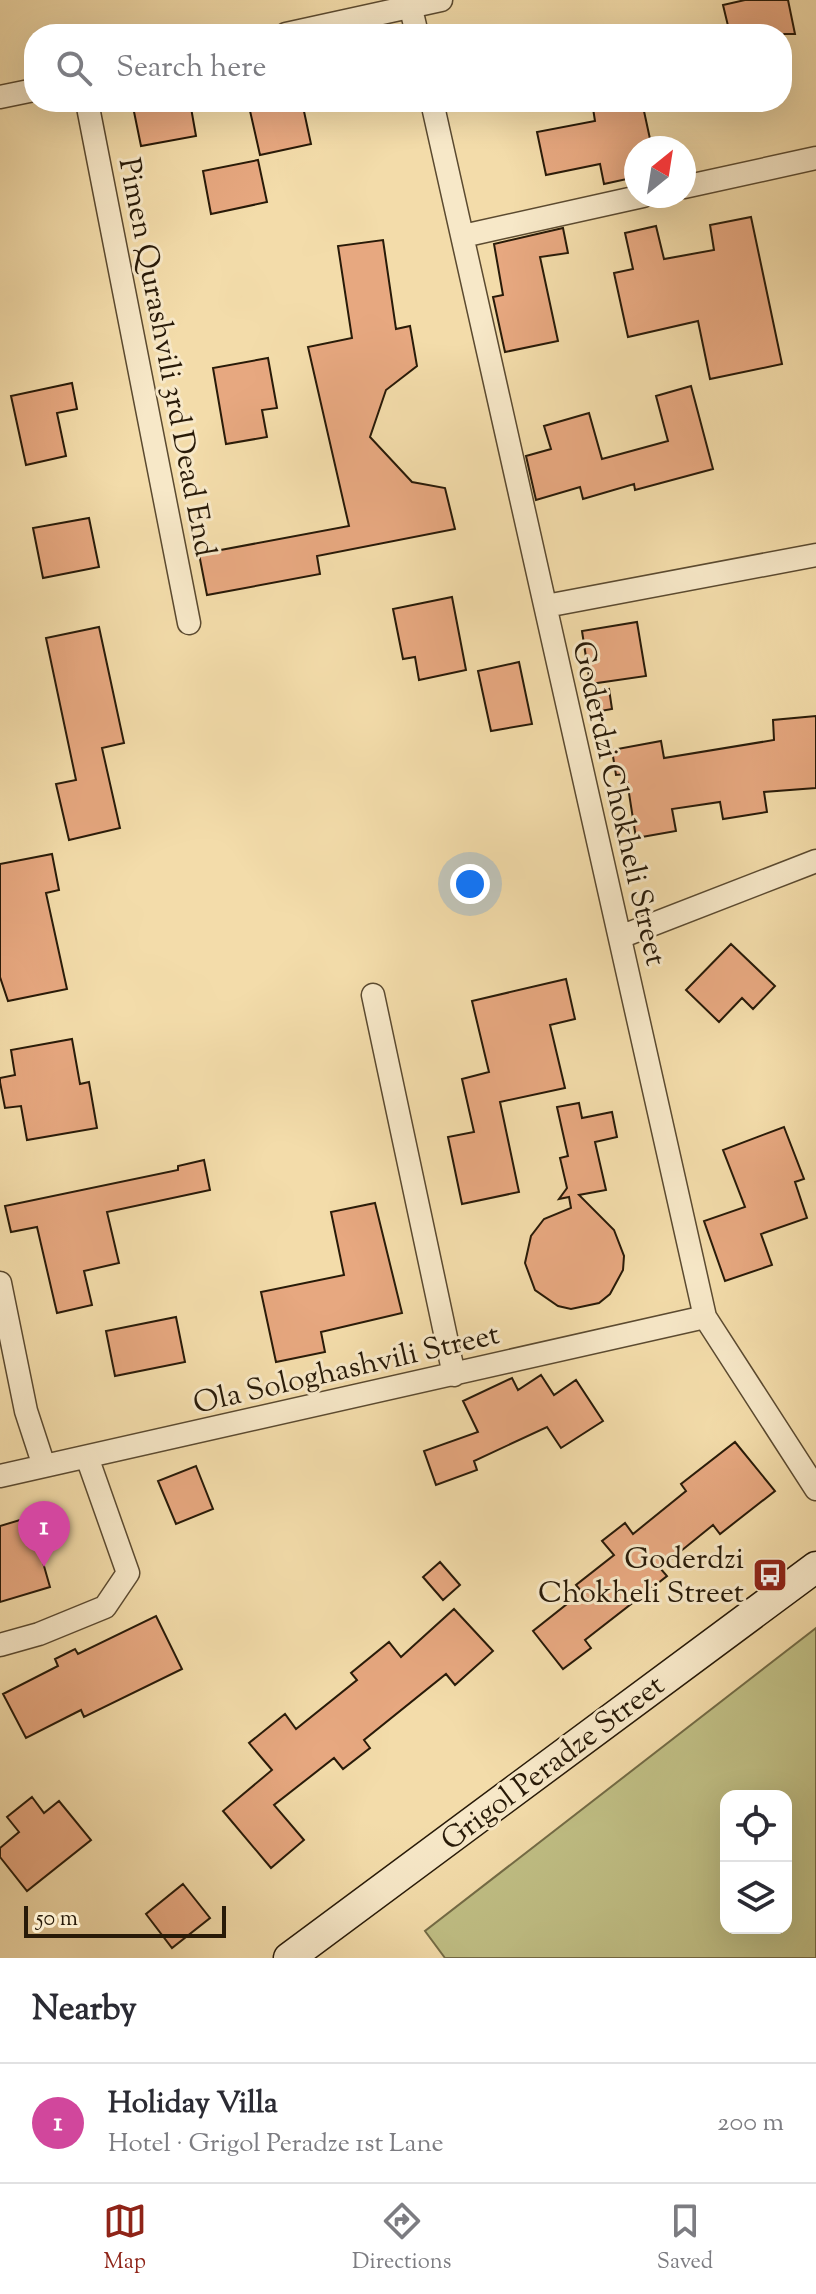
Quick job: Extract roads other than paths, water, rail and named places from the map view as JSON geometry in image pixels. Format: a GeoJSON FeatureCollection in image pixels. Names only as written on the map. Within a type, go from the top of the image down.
{"type":"FeatureCollection","features":[{"type":"Feature","properties":{"kind":"street"},"geometry":{"type":"LineString","coordinates":[[326,24],[410,3],[441,0]]}},
{"type":"Feature","properties":{"kind":"street"},"geometry":{"type":"LineString","coordinates":[[410,3],[415,24]]}},
{"type":"Feature","properties":{"kind":"street"},"geometry":{"type":"LineString","coordinates":[[0,97],[24,92]]}},
{"type":"Feature","properties":{"kind":"street","name":"Pimen Qurashvili 3rd Dead End"},"geometry":{"type":"LineString","coordinates":[[89,112],[189,623]]}},
{"type":"Feature","properties":{"kind":"street","name":"Goderdzi Chokheli Street"},"geometry":{"type":"LineString","coordinates":[[434,112],[705,1317],[816,1489]]}},
{"type":"Feature","properties":{"kind":"street"},"geometry":{"type":"LineString","coordinates":[[696,184],[816,158]]}},
{"type":"Feature","properties":{"kind":"street"},"geometry":{"type":"LineString","coordinates":[[463,236],[624,200]]}},
{"type":"Feature","properties":{"kind":"street"},"geometry":{"type":"LineString","coordinates":[[546,606],[816,555]]}},
{"type":"Feature","properties":{"kind":"street"},"geometry":{"type":"LineString","coordinates":[[620,937],[816,861]]}},
{"type":"Feature","properties":{"kind":"street"},"geometry":{"type":"LineString","coordinates":[[373,995],[454,1375]]}},
{"type":"Feature","properties":{"kind":"street"},"geometry":{"type":"LineString","coordinates":[[0,1283],[26,1411],[44,1466]]}},
{"type":"Feature","properties":{"kind":"street","name":"Ola Sologhashvili Street"},"geometry":{"type":"LineString","coordinates":[[0,1476],[705,1317]]}},
{"type":"Feature","properties":{"kind":"street"},"geometry":{"type":"LineString","coordinates":[[0,1645],[39,1634],[105,1607],[128,1573],[87,1457]]}},
{"type":"Feature","properties":{"kind":"street","name":"Grigol Peradze Street"},"geometry":{"type":"LineString","coordinates":[[289,1958],[816,1567]]}},
{"type":"Feature","properties":{"kind":"place","name":"Holiday Villa"},"geometry":{"type":"Point","coordinates":[44,1567]}},
{"type":"Feature","properties":{"kind":"place","name":"Goderdzi Chokheli Street"},"geometry":{"type":"Point","coordinates":[770,1575]}}]}
